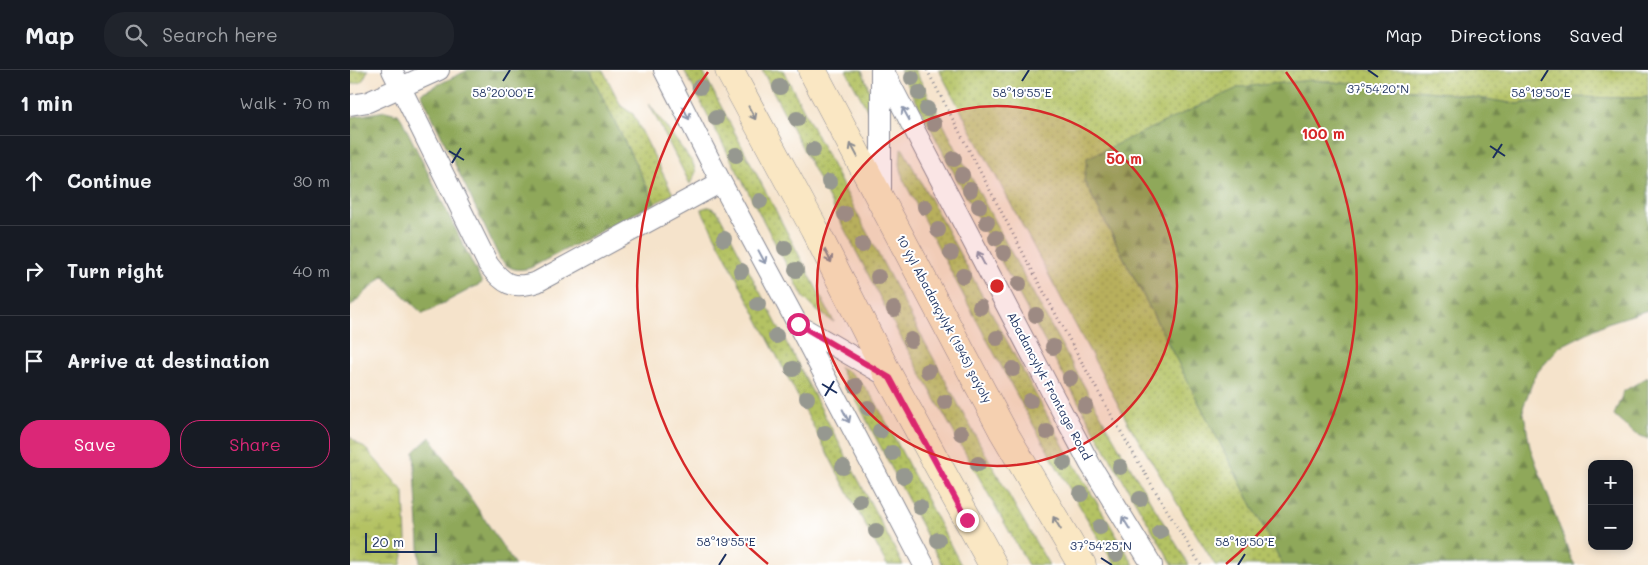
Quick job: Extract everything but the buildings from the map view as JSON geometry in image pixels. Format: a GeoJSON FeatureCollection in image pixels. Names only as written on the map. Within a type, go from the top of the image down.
{"type":"FeatureCollection","features":[{"type":"Feature","properties":{"kind":"main road"},"geometry":{"type":"LineString","coordinates":[[729,70],[814,228],[890,378],[993,565]]}},
{"type":"Feature","properties":{"kind":"main road","name":"10 ýyl Abadançylyk (1945) şaýoly"},"geometry":{"type":"LineString","coordinates":[[812,70],[1003,431],[1082,565]]}},
{"type":"Feature","properties":{"kind":"street"},"geometry":{"type":"LineString","coordinates":[[392,70],[488,264],[498,276],[510,284],[522,287],[537,282],[721,182]]}},
{"type":"Feature","properties":{"kind":"street"},"geometry":{"type":"LineString","coordinates":[[350,105],[368,102],[439,70]]}},
{"type":"Feature","properties":{"kind":"street"},"geometry":{"type":"LineString","coordinates":[[664,70],[721,182],[798,324],[924,565]]}},
{"type":"Feature","properties":{"kind":"street"},"geometry":{"type":"LineString","coordinates":[[881,201],[882,70]]}},
{"type":"Feature","properties":{"kind":"street","name":"Abadancylyk Frontage Road"},"geometry":{"type":"LineString","coordinates":[[882,70],[1050,391],[1090,464],[1152,565]]}},
{"type":"Feature","properties":{"kind":"street"},"geometry":{"type":"LineString","coordinates":[[798,324],[890,378]]}},
{"type":"Feature","properties":{"kind":"path"},"geometry":{"type":"LineString","coordinates":[[927,70],[1022,252],[1124,438],[1200,565]]}},
{"type":"Feature","properties":{"kind":"green space"},"geometry":{"type":"Polygon","coordinates":[[[350,70],[368,70],[362,82],[350,85],[350,70]]]}},
{"type":"Feature","properties":{"kind":"green space"},"geometry":{"type":"Polygon","coordinates":[[[468,70],[589,70],[655,203],[530,268],[517,269],[507,265],[500,259],[421,93],[468,70]]]}},
{"type":"Feature","properties":{"kind":"green space"},"geometry":{"type":"Polygon","coordinates":[[[589,70],[603,70],[621,106],[633,114],[673,194],[655,203],[589,70]]]}},
{"type":"Feature","properties":{"kind":"green space"},"geometry":{"type":"Polygon","coordinates":[[[684,70],[702,70],[834,322],[816,310],[804,298],[684,70]]]}},
{"type":"Feature","properties":{"kind":"green space"},"geometry":{"type":"Polygon","coordinates":[[[762,70],[783,70],[946,381],[1049,565],[1028,565],[900,336],[762,70]]]}},
{"type":"Feature","properties":{"kind":"green space"},"geometry":{"type":"Polygon","coordinates":[[[846,70],[862,70],[870,92],[870,115],[846,70]]]}},
{"type":"Feature","properties":{"kind":"green space"},"geometry":{"type":"Polygon","coordinates":[[[900,70],[915,70],[1082,382],[1189,565],[1173,565],[1137,504],[1033,320],[900,70]]]}},
{"type":"Feature","properties":{"kind":"green space"},"geometry":{"type":"Polygon","coordinates":[[[939,70],[1648,70],[1648,97],[1566,97],[1517,104],[1446,93],[1312,80],[1084,181],[1283,565],[1215,565],[1128,423],[939,70]]]}},
{"type":"Feature","properties":{"kind":"green space"},"geometry":{"type":"Polygon","coordinates":[[[1312,80],[1446,93],[1517,104],[1566,97],[1648,97],[1648,310],[1607,323],[1559,347],[1535,375],[1523,408],[1530,447],[1575,565],[1283,565],[1084,181],[1087,158],[1240,87],[1312,80]]]}},
{"type":"Feature","properties":{"kind":"green space"},"geometry":{"type":"Polygon","coordinates":[[[649,104],[693,163],[696,172],[690,184],[649,104]]]}},
{"type":"Feature","properties":{"kind":"green space"},"geometry":{"type":"Polygon","coordinates":[[[385,111],[398,114],[402,120],[482,283],[423,314],[383,276],[350,307],[350,117],[385,111]]]}},
{"type":"Feature","properties":{"kind":"green space"},"geometry":{"type":"Polygon","coordinates":[[[901,148],[1068,454],[1134,565],[1115,565],[1032,422],[903,179],[900,164],[901,148]]]}},
{"type":"Feature","properties":{"kind":"green space"},"geometry":{"type":"Polygon","coordinates":[[[707,207],[718,212],[903,565],[887,565],[701,209],[707,207]]]}},
{"type":"Feature","properties":{"kind":"green space"},"geometry":{"type":"Polygon","coordinates":[[[839,367],[855,377],[875,401],[961,565],[942,565],[839,367]]]}},
{"type":"Feature","properties":{"kind":"green space"},"geometry":{"type":"Polygon","coordinates":[[[1648,377],[1648,439],[1634,433],[1614,415],[1624,391],[1648,377]]]}},
{"type":"Feature","properties":{"kind":"green space"},"geometry":{"type":"Polygon","coordinates":[[[350,437],[367,450],[404,492],[406,540],[401,565],[350,565],[350,437]]]}},
{"type":"Feature","properties":{"kind":"green space"},"geometry":{"type":"Polygon","coordinates":[[[430,437],[515,565],[420,565],[414,452],[430,437]]]}},
{"type":"Feature","properties":{"kind":"route"},"geometry":{"type":"LineString","coordinates":[[798,324],[890,378],[967,520]]}}]}
